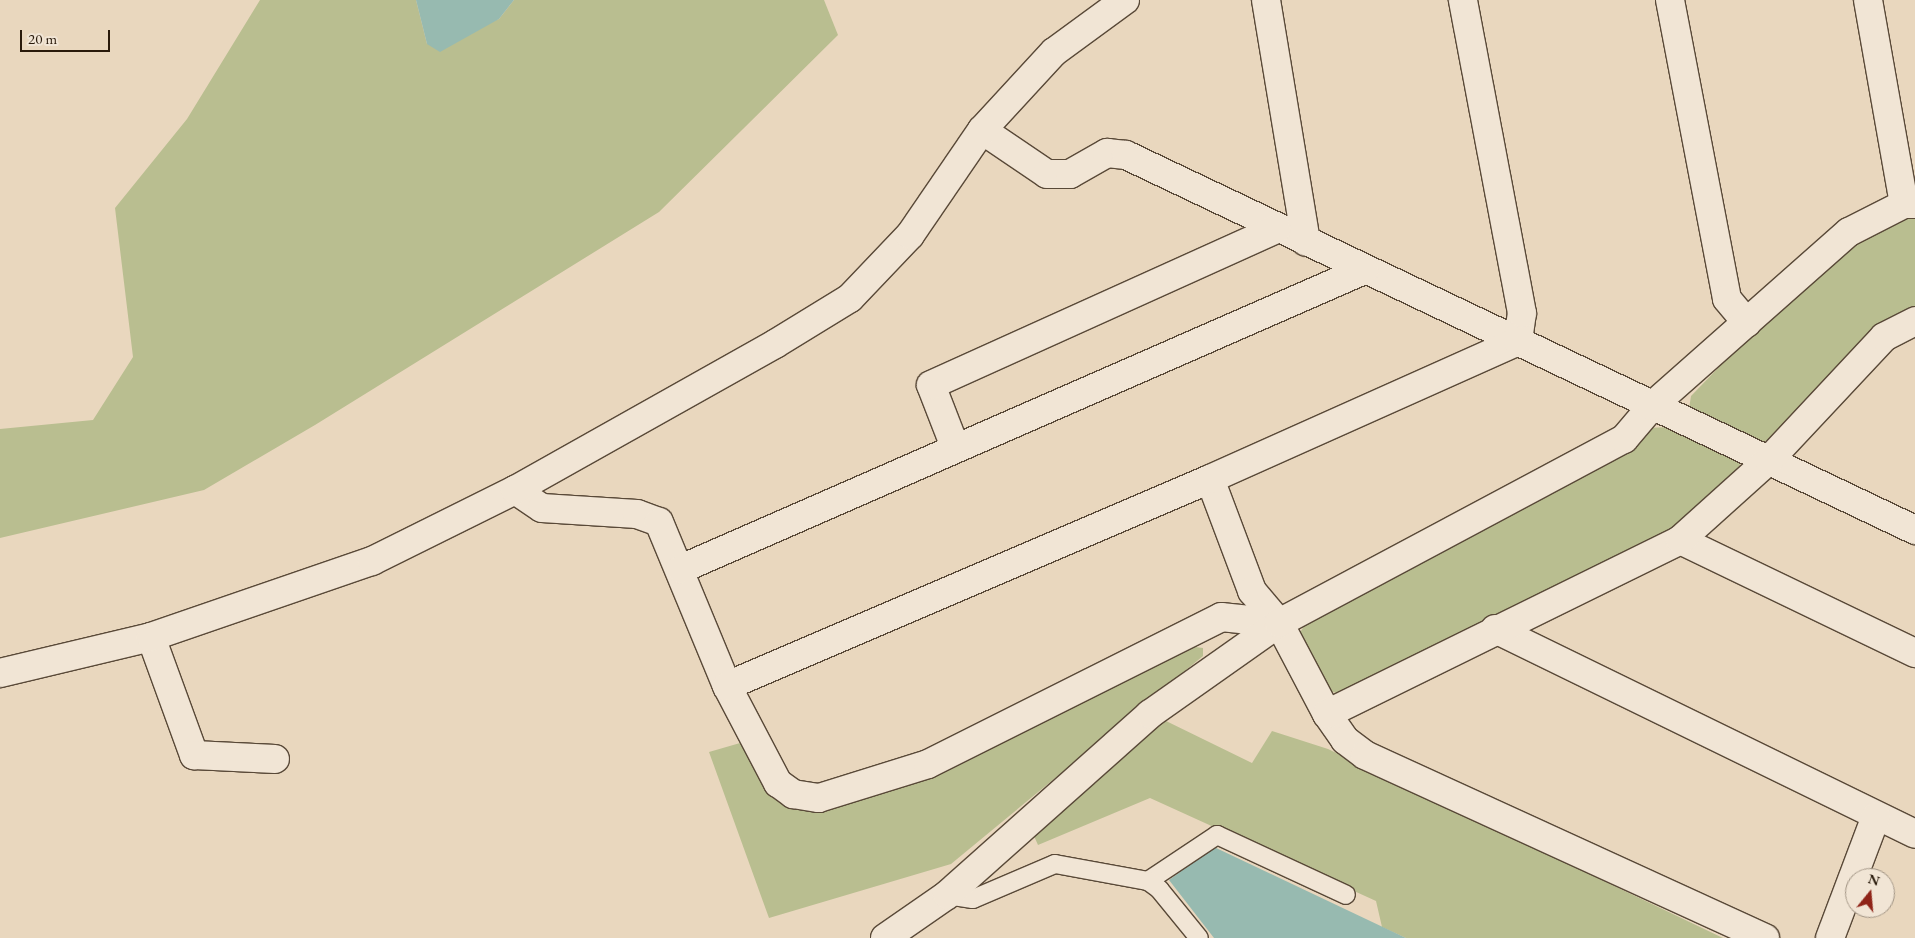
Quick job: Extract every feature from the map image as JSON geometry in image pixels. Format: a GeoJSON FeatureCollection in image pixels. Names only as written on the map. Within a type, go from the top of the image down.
{"type":"FeatureCollection","features":[{"type":"Feature","properties":{"kind":"street"},"geometry":{"type":"LineString","coordinates":[[0,673],[151,637],[372,561],[514,490],[775,344],[850,298],[910,234],[982,130],[1054,52],[1124,0]]}},
{"type":"Feature","properties":{"kind":"street"},"geometry":{"type":"LineString","coordinates":[[1266,0],[1306,242]]}},
{"type":"Feature","properties":{"kind":"street"},"geometry":{"type":"LineString","coordinates":[[1463,0],[1522,312],[1518,341]]}},
{"type":"Feature","properties":{"kind":"street"},"geometry":{"type":"LineString","coordinates":[[1670,0],[1727,299],[1747,323]]}},
{"type":"Feature","properties":{"kind":"street"},"geometry":{"type":"LineString","coordinates":[[885,938],[947,895],[1150,714],[1279,623],[1624,439],[1652,406],[1849,232],[1909,204],[1868,0]]}},
{"type":"Feature","properties":{"kind":"street"},"geometry":{"type":"LineString","coordinates":[[982,130],[1047,174],[1070,174],[1107,153],[1126,155],[1276,229],[1518,341],[1915,530]]}},
{"type":"Feature","properties":{"kind":"street"},"geometry":{"type":"LineString","coordinates":[[955,447],[931,385],[1276,229]]}},
{"type":"Feature","properties":{"kind":"street"},"geometry":{"type":"LineString","coordinates":[[681,569],[955,447],[1364,270]]}},
{"type":"Feature","properties":{"kind":"street"},"geometry":{"type":"LineString","coordinates":[[1327,714],[1495,629],[1680,540],[1769,460],[1884,337],[1913,322]]}},
{"type":"Feature","properties":{"kind":"street"},"geometry":{"type":"LineString","coordinates":[[727,686],[1210,479],[1518,341]]}},
{"type":"Feature","properties":{"kind":"street"},"geometry":{"type":"LineString","coordinates":[[1210,479],[1252,591],[1279,623],[1327,714],[1345,740],[1365,755],[1764,938]]}},
{"type":"Feature","properties":{"kind":"street"},"geometry":{"type":"LineString","coordinates":[[514,490],[542,508],[637,514],[659,522],[681,569],[727,686],[778,783],[793,794],[819,798],[928,764],[1220,618],[1279,623]]}},
{"type":"Feature","properties":{"kind":"street"},"geometry":{"type":"LineString","coordinates":[[1680,540],[1915,653]]}},
{"type":"Feature","properties":{"kind":"street"},"geometry":{"type":"LineString","coordinates":[[1495,629],[1915,834]]}},
{"type":"Feature","properties":{"kind":"street"},"geometry":{"type":"LineString","coordinates":[[151,637],[194,755],[275,759]]}},
{"type":"Feature","properties":{"kind":"street"},"geometry":{"type":"LineString","coordinates":[[1830,938],[1876,816]]}},
{"type":"Feature","properties":{"kind":"lane"},"geometry":{"type":"LineString","coordinates":[[1148,881],[1216,835],[1346,895]]}},
{"type":"Feature","properties":{"kind":"lane"},"geometry":{"type":"LineString","coordinates":[[947,895],[972,899],[1055,864],[1148,881],[1159,889],[1199,938]]}},
{"type":"Feature","properties":{"kind":"green space"},"geometry":{"type":"Polygon","coordinates":[[[260,0],[416,0],[427,44],[499,19],[514,0],[824,0],[838,35],[659,212],[315,425],[204,490],[0,538],[0,429],[93,420],[133,357],[115,208],[187,119],[260,0]]]}},
{"type":"Feature","properties":{"kind":"green space"},"geometry":{"type":"Polygon","coordinates":[[[1915,216],[1915,310],[1776,437],[1762,442],[1689,409],[1691,396],[1754,331],[1851,241],[1906,217],[1915,216]]]}},
{"type":"Feature","properties":{"kind":"green space"},"geometry":{"type":"Polygon","coordinates":[[[1669,427],[1739,462],[1743,477],[1674,534],[1345,696],[1330,691],[1299,634],[1306,623],[1647,428],[1669,427]]]}},
{"type":"Feature","properties":{"kind":"green space"},"geometry":{"type":"Polygon","coordinates":[[[1195,647],[1203,648],[1203,656],[951,864],[769,918],[709,752],[747,741],[774,796],[930,774],[1195,647]]]}},
{"type":"Feature","properties":{"kind":"green space"},"geometry":{"type":"Polygon","coordinates":[[[1164,720],[1252,763],[1272,731],[1328,749],[1723,938],[1406,938],[1382,927],[1376,901],[1150,798],[1038,845],[1030,827],[1164,720]]]}},
{"type":"Feature","properties":{"kind":"water"},"geometry":{"type":"Polygon","coordinates":[[[416,0],[514,0],[499,19],[440,52],[427,44],[416,0]]]}},
{"type":"Feature","properties":{"kind":"water"},"geometry":{"type":"Polygon","coordinates":[[[1214,847],[1406,938],[1214,938],[1169,880],[1214,847]]]}}]}
